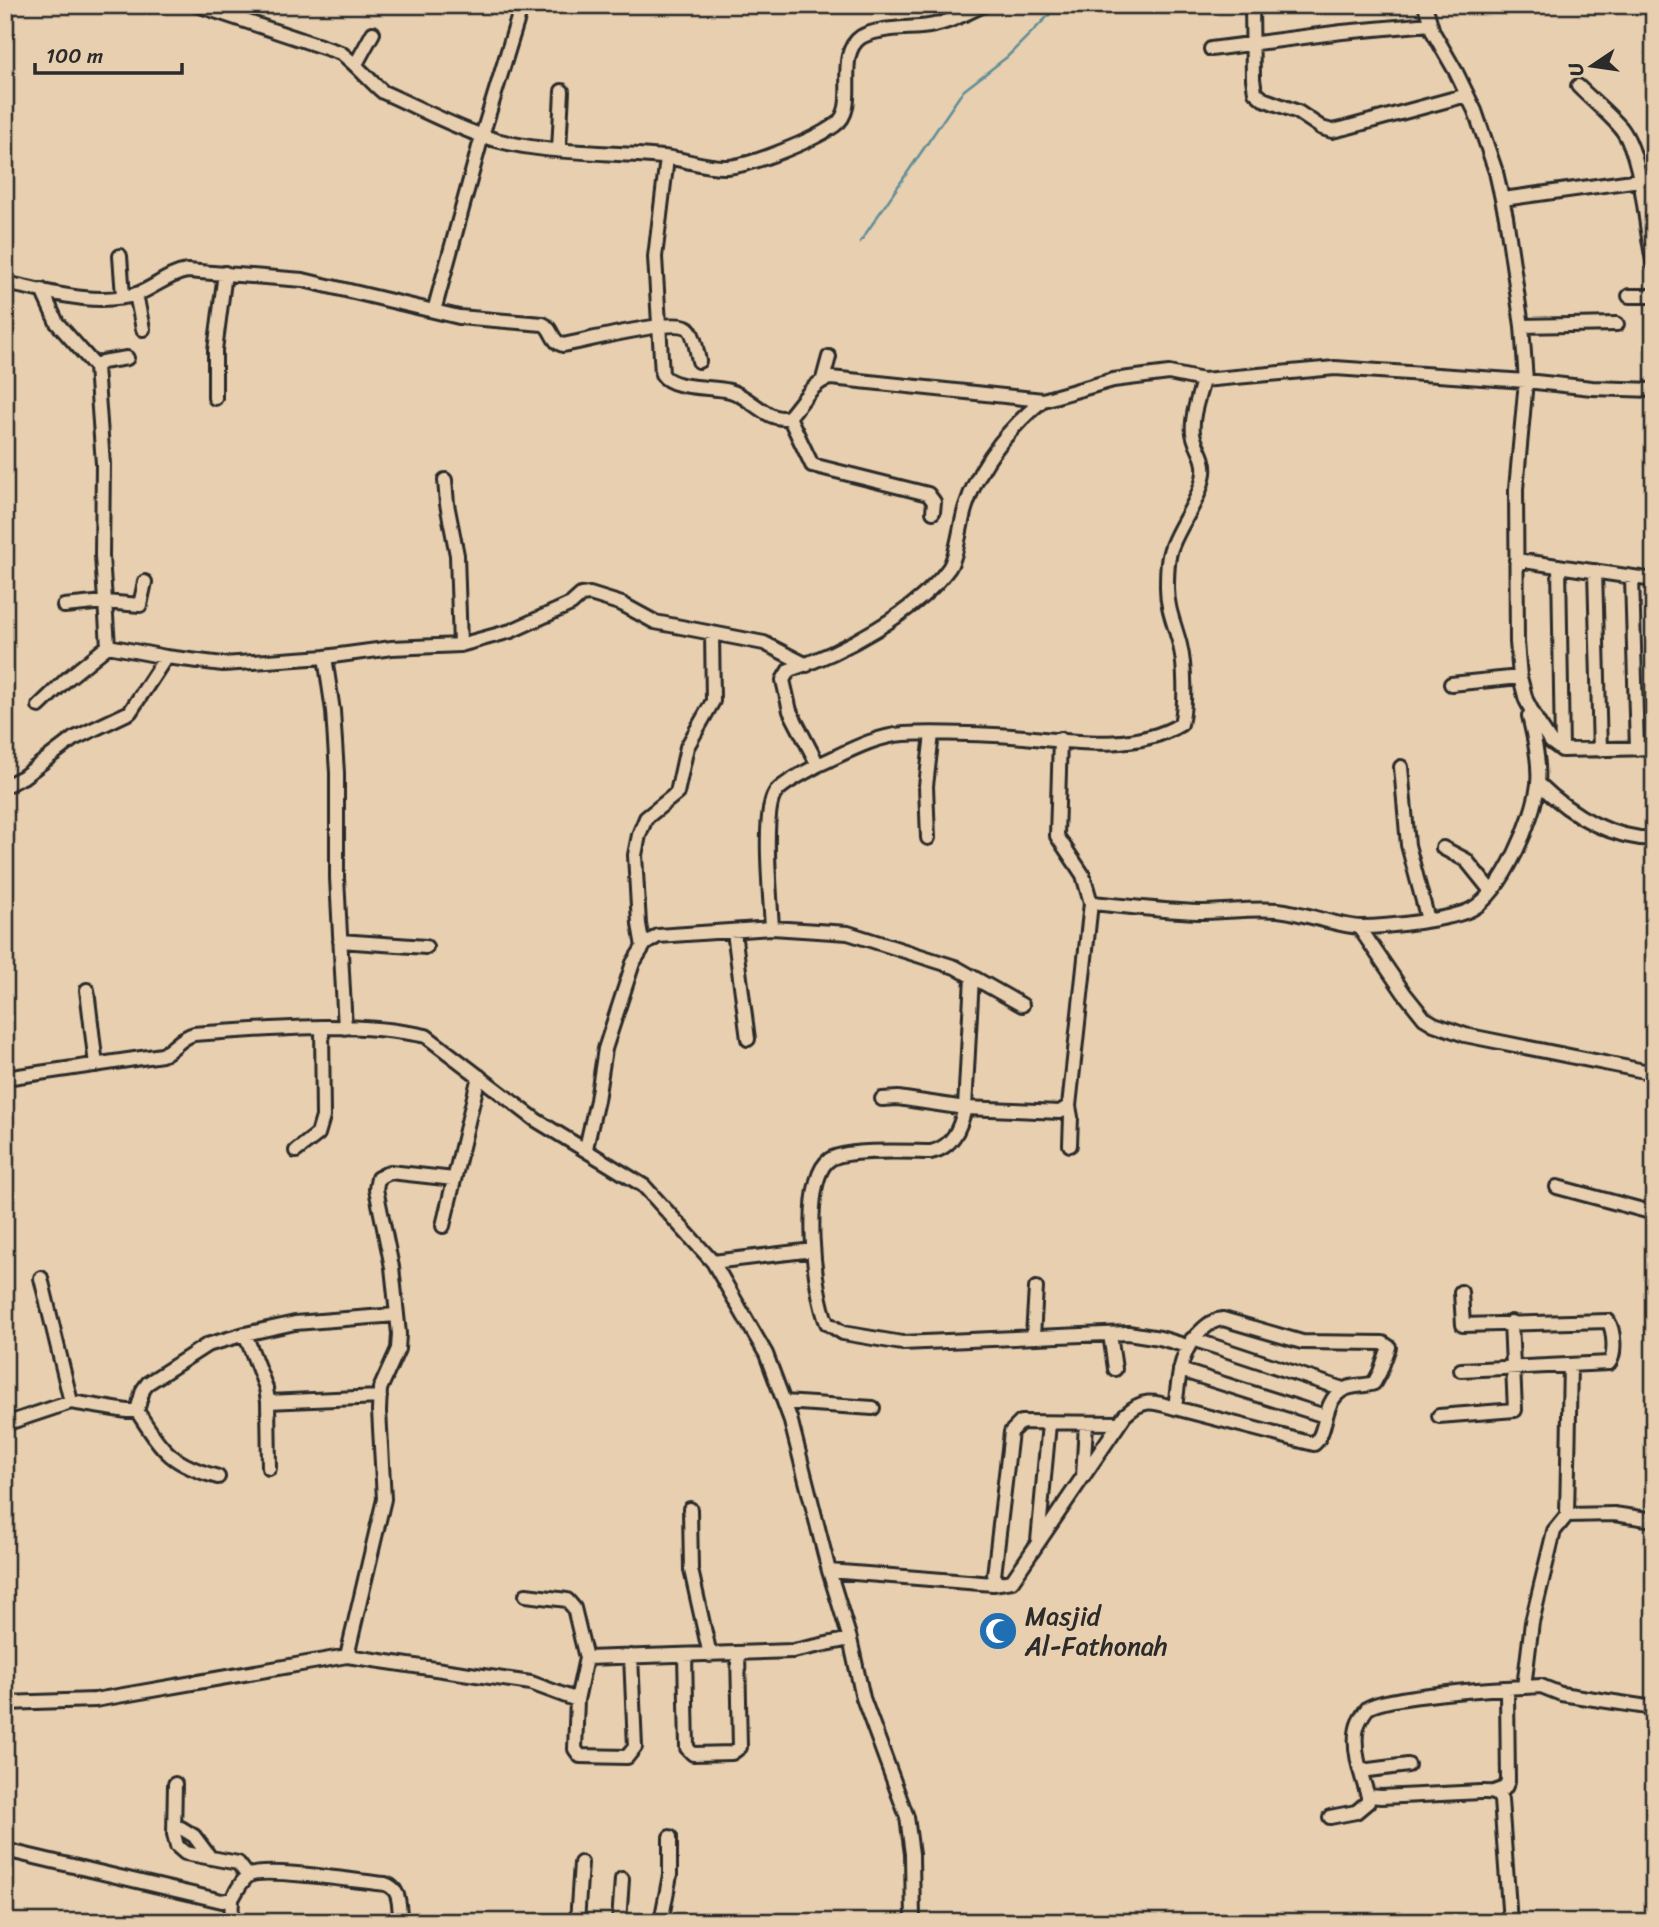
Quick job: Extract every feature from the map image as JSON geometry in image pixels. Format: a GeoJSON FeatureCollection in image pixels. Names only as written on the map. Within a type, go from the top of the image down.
{"type":"FeatureCollection","features":[{"type":"Feature","properties":{"kind":"street"},"geometry":{"type":"LineString","coordinates":[[197,5],[341,53],[383,92],[482,136],[541,150],[667,158],[724,167],[744,164],[821,132],[842,119],[846,110],[849,56],[861,38],[873,33],[932,26],[984,5]]}},
{"type":"Feature","properties":{"kind":"street"},"geometry":{"type":"LineString","coordinates":[[434,311],[482,136],[522,5]]}},
{"type":"Feature","properties":{"kind":"street"},"geometry":{"type":"LineString","coordinates":[[1252,5],[1253,87],[1258,96],[1285,105],[1327,130],[1345,128],[1467,95]]}},
{"type":"Feature","properties":{"kind":"street"},"geometry":{"type":"LineString","coordinates":[[1091,903],[1197,912],[1275,910],[1307,914],[1359,927],[1428,920],[1472,909],[1491,891],[1513,856],[1524,832],[1538,783],[1536,757],[1520,677],[1516,561],[1517,459],[1526,381],[1522,327],[1503,200],[1496,172],[1467,95],[1430,24],[1426,5]]}},
{"type":"Feature","properties":{"kind":"street"},"geometry":{"type":"LineString","coordinates":[[1211,49],[1349,31],[1430,24]]}},
{"type":"Feature","properties":{"kind":"street"},"geometry":{"type":"LineString","coordinates":[[355,64],[373,33]]}},
{"type":"Feature","properties":{"kind":"street"},"geometry":{"type":"LineString","coordinates":[[1578,86],[1622,129],[1637,162],[1654,264]]}},
{"type":"Feature","properties":{"kind":"street"},"geometry":{"type":"LineString","coordinates":[[559,150],[562,91]]}},
{"type":"Feature","properties":{"kind":"street"},"geometry":{"type":"LineString","coordinates":[[667,158],[655,257],[662,374],[666,380],[671,383],[729,390],[776,418],[789,416],[823,379],[829,357]]}},
{"type":"Feature","properties":{"kind":"street"},"geometry":{"type":"LineString","coordinates":[[1503,200],[1654,178]]}},
{"type":"Feature","properties":{"kind":"street"},"geometry":{"type":"LineString","coordinates":[[120,256],[130,295],[143,329]]}},
{"type":"Feature","properties":{"kind":"street"},"geometry":{"type":"LineString","coordinates":[[5,283],[101,299],[130,295],[178,272],[303,280],[459,317],[546,325],[555,341],[563,345],[658,325],[683,326],[688,328],[699,361]]}},
{"type":"Feature","properties":{"kind":"street"},"geometry":{"type":"LineString","coordinates":[[215,398],[215,350],[225,273]]}},
{"type":"Feature","properties":{"kind":"street"},"geometry":{"type":"LineString","coordinates":[[42,290],[57,323],[96,367],[103,464],[102,556],[108,646]]}},
{"type":"Feature","properties":{"kind":"street"},"geometry":{"type":"LineString","coordinates":[[1629,296],[1654,296]]}},
{"type":"Feature","properties":{"kind":"street"},"geometry":{"type":"LineString","coordinates":[[1522,327],[1617,324]]}},
{"type":"Feature","properties":{"kind":"street"},"geometry":{"type":"LineString","coordinates":[[96,367],[102,362],[127,358]]}},
{"type":"Feature","properties":{"kind":"street"},"geometry":{"type":"LineString","coordinates":[[823,379],[891,383],[1043,400],[1113,380],[1147,375],[1169,373],[1203,380],[1335,368],[1592,388],[1654,390]]}},
{"type":"Feature","properties":{"kind":"street"},"geometry":{"type":"LineString","coordinates":[[772,929],[768,821],[770,803],[777,791],[818,765],[886,737],[902,734],[985,734],[1104,743],[1148,738],[1181,724],[1184,710],[1180,645],[1168,608],[1167,567],[1171,547],[1197,500],[1202,485],[1202,453],[1193,433],[1203,380]]}},
{"type":"Feature","properties":{"kind":"street"},"geometry":{"type":"LineString","coordinates":[[818,765],[790,711],[783,680],[789,670],[807,665],[853,644],[877,629],[913,604],[950,566],[966,506],[993,450],[1024,416],[1043,400]]}},
{"type":"Feature","properties":{"kind":"street"},"geometry":{"type":"LineString","coordinates":[[789,416],[812,465],[928,494],[934,502],[933,512]]}},
{"type":"Feature","properties":{"kind":"street"},"geometry":{"type":"LineString","coordinates":[[445,480],[446,504],[457,555],[460,645]]}},
{"type":"Feature","properties":{"kind":"street"},"geometry":{"type":"LineString","coordinates":[[1516,561],[1654,580]]}},
{"type":"Feature","properties":{"kind":"street"},"geometry":{"type":"LineString","coordinates":[[1559,566],[1562,750]]}},
{"type":"Feature","properties":{"kind":"street"},"geometry":{"type":"LineString","coordinates":[[1595,572],[1600,750]]}},
{"type":"Feature","properties":{"kind":"street"},"geometry":{"type":"LineString","coordinates":[[1632,578],[1637,749]]}},
{"type":"Feature","properties":{"kind":"street"},"geometry":{"type":"LineString","coordinates":[[64,606],[105,602],[140,605],[145,582]]}},
{"type":"Feature","properties":{"kind":"street"},"geometry":{"type":"LineString","coordinates":[[38,706],[108,646],[223,664],[325,657],[392,648],[460,645],[511,631],[587,594],[622,604],[655,622],[764,643],[807,665]]}},
{"type":"Feature","properties":{"kind":"street"},"geometry":{"type":"LineString","coordinates":[[643,947],[635,855],[639,835],[646,818],[677,793],[687,747],[713,701],[712,634]]}},
{"type":"Feature","properties":{"kind":"street"},"geometry":{"type":"LineString","coordinates":[[5,786],[23,777],[73,739],[130,712],[166,657]]}},
{"type":"Feature","properties":{"kind":"street"},"geometry":{"type":"LineString","coordinates":[[325,657],[333,711],[337,773],[337,878],[345,1028]]}},
{"type":"Feature","properties":{"kind":"street"},"geometry":{"type":"LineString","coordinates":[[1451,684],[1520,677]]}},
{"type":"Feature","properties":{"kind":"street"},"geometry":{"type":"LineString","coordinates":[[1526,699],[1545,735],[1562,750],[1654,748]]}},
{"type":"Feature","properties":{"kind":"street"},"geometry":{"type":"LineString","coordinates":[[928,838],[926,786],[932,734]]}},
{"type":"Feature","properties":{"kind":"street"},"geometry":{"type":"LineString","coordinates":[[1060,739],[1056,836],[1083,875],[1091,903],[1069,1105],[1070,1145]]}},
{"type":"Feature","properties":{"kind":"street"},"geometry":{"type":"LineString","coordinates":[[1401,767],[1408,845],[1428,920]]}},
{"type":"Feature","properties":{"kind":"street"},"geometry":{"type":"LineString","coordinates":[[1538,783],[1560,803],[1592,824],[1626,836],[1654,839]]}},
{"type":"Feature","properties":{"kind":"street"},"geometry":{"type":"LineString","coordinates":[[1443,848],[1466,860],[1491,891]]}},
{"type":"Feature","properties":{"kind":"street"},"geometry":{"type":"LineString","coordinates":[[1359,927],[1410,1000],[1424,1018],[1434,1024],[1465,1035],[1654,1073]]}},
{"type":"Feature","properties":{"kind":"street"},"geometry":{"type":"LineString","coordinates":[[586,1148],[605,1049],[633,963],[643,947],[657,936],[772,929],[848,933],[955,967],[1022,1005]]}},
{"type":"Feature","properties":{"kind":"street"},"geometry":{"type":"LineString","coordinates":[[734,932],[748,1039]]}},
{"type":"Feature","properties":{"kind":"street"},"geometry":{"type":"LineString","coordinates":[[340,941],[426,947]]}},
{"type":"Feature","properties":{"kind":"street"},"geometry":{"type":"LineString","coordinates":[[972,977],[965,1108],[955,1136],[949,1144],[940,1150],[847,1153],[829,1160],[819,1173],[815,1186],[813,1250],[821,1310],[827,1323],[843,1332],[902,1343],[1128,1333],[1190,1342],[1343,1390]]}},
{"type":"Feature","properties":{"kind":"street"},"geometry":{"type":"LineString","coordinates":[[87,990],[96,1065]]}},
{"type":"Feature","properties":{"kind":"street"},"geometry":{"type":"LineString","coordinates":[[5,1077],[162,1055],[184,1038],[194,1034],[304,1026],[404,1031],[426,1036],[536,1120],[586,1148],[644,1186],[713,1262],[766,1354],[784,1402],[818,1518],[863,1698],[907,1817],[912,1854],[913,1922]]}},
{"type":"Feature","properties":{"kind":"street"},"geometry":{"type":"LineString","coordinates":[[296,1151],[318,1134],[323,1117],[322,1027]]}},
{"type":"Feature","properties":{"kind":"street"},"geometry":{"type":"LineString","coordinates":[[443,1226],[479,1076]]}},
{"type":"Feature","properties":{"kind":"street"},"geometry":{"type":"LineString","coordinates":[[882,1098],[965,1108],[1060,1112],[1069,1105]]}},
{"type":"Feature","properties":{"kind":"street"},"geometry":{"type":"LineString","coordinates":[[347,1657],[384,1499],[380,1389],[398,1349],[399,1334],[392,1267],[376,1189],[378,1178],[390,1172],[454,1179]]}},
{"type":"Feature","properties":{"kind":"street"},"geometry":{"type":"LineString","coordinates":[[1557,1187],[1654,1213]]}},
{"type":"Feature","properties":{"kind":"street"},"geometry":{"type":"LineString","coordinates":[[713,1262],[813,1250]]}},
{"type":"Feature","properties":{"kind":"street"},"geometry":{"type":"LineString","coordinates":[[41,1278],[71,1402]]}},
{"type":"Feature","properties":{"kind":"street"},"geometry":{"type":"LineString","coordinates":[[1033,1336],[1036,1288]]}},
{"type":"Feature","properties":{"kind":"street"},"geometry":{"type":"LineString","coordinates":[[1461,1292],[1463,1325],[1610,1322],[1612,1362],[1461,1370]]}},
{"type":"Feature","properties":{"kind":"street"},"geometry":{"type":"LineString","coordinates":[[218,1477],[193,1469],[169,1456],[138,1411],[143,1390],[155,1377],[201,1348],[245,1334],[295,1323],[396,1315]]}},
{"type":"Feature","properties":{"kind":"street"},"geometry":{"type":"LineString","coordinates":[[830,1570],[993,1584],[1012,1581],[1119,1423],[1142,1402],[1314,1444],[1335,1397],[1343,1390],[1374,1383],[1389,1345],[1302,1342],[1223,1319],[1211,1322],[1190,1342],[1180,1370],[1175,1408]]}},
{"type":"Feature","properties":{"kind":"street"},"geometry":{"type":"LineString","coordinates":[[1439,1416],[1515,1410],[1511,1322]]}},
{"type":"Feature","properties":{"kind":"street"},"geometry":{"type":"LineString","coordinates":[[245,1334],[268,1402],[269,1468]]}},
{"type":"Feature","properties":{"kind":"street"},"geometry":{"type":"LineString","coordinates":[[1110,1334],[1115,1368]]}},
{"type":"Feature","properties":{"kind":"street"},"geometry":{"type":"LineString","coordinates":[[1524,1687],[1532,1622],[1554,1531],[1567,1515],[1570,1365]]}},
{"type":"Feature","properties":{"kind":"street"},"geometry":{"type":"LineString","coordinates":[[1180,1370],[1325,1416]]}},
{"type":"Feature","properties":{"kind":"street"},"geometry":{"type":"LineString","coordinates":[[268,1402],[380,1396]]}},
{"type":"Feature","properties":{"kind":"street"},"geometry":{"type":"LineString","coordinates":[[5,1424],[71,1402],[127,1412],[138,1411]]}},
{"type":"Feature","properties":{"kind":"street"},"geometry":{"type":"LineString","coordinates":[[784,1402],[873,1408]]}},
{"type":"Feature","properties":{"kind":"street"},"geometry":{"type":"LineString","coordinates":[[993,1584],[1011,1432],[1021,1422],[1119,1423]]}},
{"type":"Feature","properties":{"kind":"street"},"geometry":{"type":"LineString","coordinates":[[1038,1544],[1049,1423]]}},
{"type":"Feature","properties":{"kind":"street"},"geometry":{"type":"LineString","coordinates":[[1083,1477],[1086,1424]]}},
{"type":"Feature","properties":{"kind":"street"},"geometry":{"type":"LineString","coordinates":[[690,1509],[691,1570],[710,1655]]}},
{"type":"Feature","properties":{"kind":"street"},"geometry":{"type":"LineString","coordinates":[[1567,1515],[1614,1514],[1654,1520]]}},
{"type":"Feature","properties":{"kind":"street"},"geometry":{"type":"LineString","coordinates":[[526,1595],[570,1602],[586,1658],[577,1700],[575,1749],[580,1756],[627,1756],[632,1753],[635,1747],[631,1656]]}},
{"type":"Feature","properties":{"kind":"street"},"geometry":{"type":"LineString","coordinates":[[586,1658],[793,1651],[850,1639]]}},
{"type":"Feature","properties":{"kind":"street"},"geometry":{"type":"LineString","coordinates":[[685,1655],[687,1748],[693,1754],[732,1753],[740,1747],[738,1654]]}},
{"type":"Feature","properties":{"kind":"street"},"geometry":{"type":"LineString","coordinates":[[5,1703],[94,1700],[347,1657],[531,1683],[577,1700]]}},
{"type":"Feature","properties":{"kind":"street"},"geometry":{"type":"LineString","coordinates":[[1330,1817],[1360,1811],[1368,1802],[1356,1732],[1368,1709],[1394,1701],[1541,1686],[1561,1693],[1654,1708]]}},
{"type":"Feature","properties":{"kind":"street"},"geometry":{"type":"LineString","coordinates":[[1368,1796],[1494,1792],[1505,1788],[1508,1781],[1507,1692],[1503,1688]]}},
{"type":"Feature","properties":{"kind":"street"},"geometry":{"type":"LineString","coordinates":[[1361,1771],[1408,1765]]}},
{"type":"Feature","properties":{"kind":"street"},"geometry":{"type":"LineString","coordinates":[[175,1784],[175,1842],[180,1849],[238,1863],[248,1876]]}},
{"type":"Feature","properties":{"kind":"street"},"geometry":{"type":"LineString","coordinates":[[1494,1792],[1501,1800],[1510,1922]]}},
{"type":"Feature","properties":{"kind":"street"},"geometry":{"type":"LineString","coordinates":[[175,1830],[181,1828],[188,1831],[209,1856]]}},
{"type":"Feature","properties":{"kind":"street"},"geometry":{"type":"LineString","coordinates":[[661,1922],[670,1875],[670,1837]]}},
{"type":"Feature","properties":{"kind":"street"},"geometry":{"type":"LineString","coordinates":[[5,1850],[222,1901],[232,1899]]}},
{"type":"Feature","properties":{"kind":"street"},"geometry":{"type":"LineString","coordinates":[[577,1922],[581,1863]]}},
{"type":"Feature","properties":{"kind":"street"},"geometry":{"type":"LineString","coordinates":[[248,1876],[283,1873],[385,1884],[397,1892],[401,1922]]}},
{"type":"Feature","properties":{"kind":"street"},"geometry":{"type":"LineString","coordinates":[[231,1922],[232,1899],[248,1876]]}},
{"type":"Feature","properties":{"kind":"street"},"geometry":{"type":"LineString","coordinates":[[619,1922],[622,1879]]}},
{"type":"Feature","properties":{"kind":"waterway"},"geometry":{"type":"LineString","coordinates":[[860,242],[963,91],[1007,57],[1059,5]]}},
{"type":"Feature","properties":{"kind":"place","name":"Masjid Al-Fathonah"},"geometry":{"type":"Point","coordinates":[998,1631]}}]}
